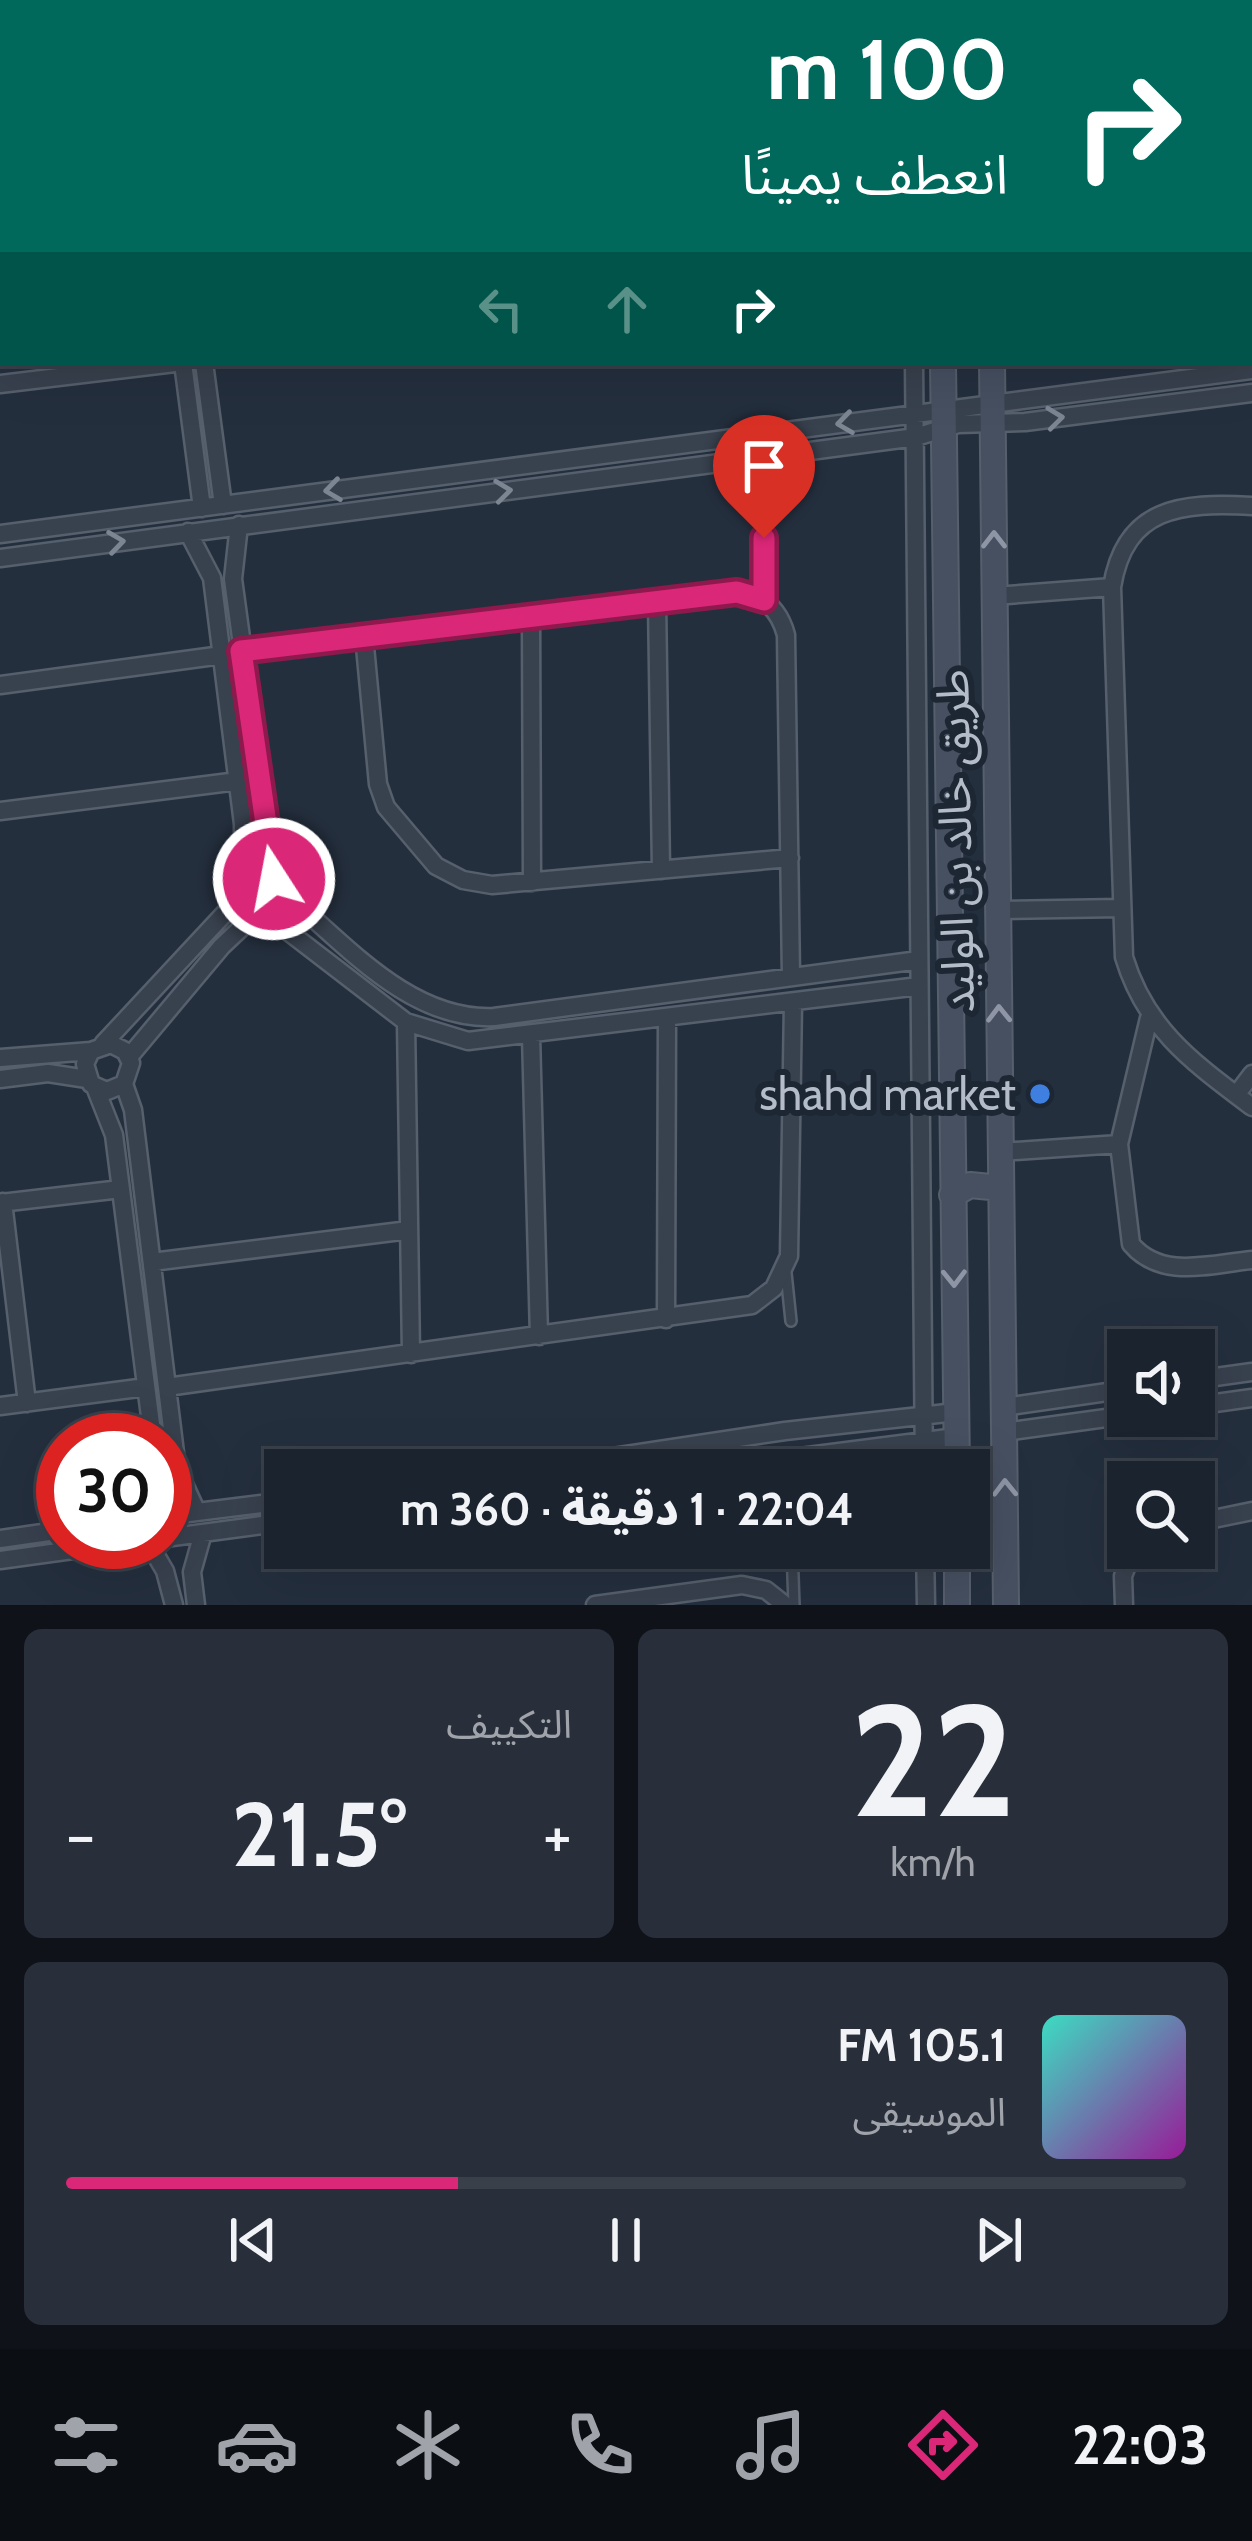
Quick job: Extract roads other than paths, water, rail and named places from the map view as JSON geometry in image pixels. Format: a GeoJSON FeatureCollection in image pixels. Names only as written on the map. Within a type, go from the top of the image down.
{"type":"FeatureCollection","features":[{"type":"Feature","properties":{"kind":"street"},"geometry":{"type":"LineString","coordinates":[[0,384],[41,371],[127,366]]}},
{"type":"Feature","properties":{"kind":"street"},"geometry":{"type":"LineString","coordinates":[[179,366],[202,508]]}},
{"type":"Feature","properties":{"kind":"street"},"geometry":{"type":"LineString","coordinates":[[204,366],[223,505]]}},
{"type":"Feature","properties":{"kind":"street"},"geometry":{"type":"LineString","coordinates":[[914,366],[924,1449]]}},
{"type":"Feature","properties":{"kind":"street","name":"طريق خالد بن الوليد"},"geometry":{"type":"LineString","coordinates":[[943,366],[956,1449]]}},
{"type":"Feature","properties":{"kind":"street","name":"طريق خالد بن الوليد"},"geometry":{"type":"LineString","coordinates":[[992,366],[1006,1605]]}},
{"type":"Feature","properties":{"kind":"street"},"geometry":{"type":"LineString","coordinates":[[0,534],[915,413],[944,419],[1252,370]]}},
{"type":"Feature","properties":{"kind":"street"},"geometry":{"type":"LineString","coordinates":[[993,412],[1252,393]]}},
{"type":"Feature","properties":{"kind":"street"},"geometry":{"type":"LineString","coordinates":[[0,558],[916,437],[944,419]]}},
{"type":"Feature","properties":{"kind":"street"},"geometry":{"type":"LineString","coordinates":[[448,475],[451,498]]}},
{"type":"Feature","properties":{"kind":"street"},"geometry":{"type":"LineString","coordinates":[[1252,506],[1168,511],[1144,520],[1117,558],[1112,586],[1124,957],[1149,1018],[1181,1053],[1252,1107]]}},
{"type":"Feature","properties":{"kind":"street"},"geometry":{"type":"LineString","coordinates":[[197,1512],[178,1478],[133,1110],[124,1084],[129,1058],[222,946],[280,905],[241,651],[232,567],[239,525]]}},
{"type":"Feature","properties":{"kind":"street"},"geometry":{"type":"LineString","coordinates":[[188,532],[210,569],[238,781],[241,891],[261,916],[406,1022],[468,1041],[919,986]]}},
{"type":"Feature","properties":{"kind":"street"},"geometry":{"type":"LineString","coordinates":[[994,596],[1112,586]]}},
{"type":"Feature","properties":{"kind":"street"},"geometry":{"type":"LineString","coordinates":[[241,651],[737,592],[764,600],[783,621],[786,635],[791,977]]}},
{"type":"Feature","properties":{"kind":"street"},"geometry":{"type":"LineString","coordinates":[[656,601],[661,870]]}},
{"type":"Feature","properties":{"kind":"street"},"geometry":{"type":"LineString","coordinates":[[531,616],[532,881]]}},
{"type":"Feature","properties":{"kind":"street"},"geometry":{"type":"LineString","coordinates":[[364,636],[378,784],[393,818],[449,874],[477,884],[790,858]]}},
{"type":"Feature","properties":{"kind":"street"},"geometry":{"type":"LineString","coordinates":[[0,685],[222,655]]}},
{"type":"Feature","properties":{"kind":"street"},"geometry":{"type":"LineString","coordinates":[[0,812],[238,781]]}},
{"type":"Feature","properties":{"kind":"street"},"geometry":{"type":"LineString","coordinates":[[149,1413],[111,1123],[85,1064],[261,874],[398,987],[458,1016],[494,1017],[919,960]]}},
{"type":"Feature","properties":{"kind":"street"},"geometry":{"type":"LineString","coordinates":[[998,910],[1120,908]]}},
{"type":"Feature","properties":{"kind":"street"},"geometry":{"type":"LineString","coordinates":[[167,1387],[752,1305],[774,1288],[786,1268],[793,1002]]}},
{"type":"Feature","properties":{"kind":"street"},"geometry":{"type":"LineString","coordinates":[[666,1319],[667,1018]]}},
{"type":"Feature","properties":{"kind":"street"},"geometry":{"type":"LineString","coordinates":[[1149,1018],[1119,1144],[1126,1228],[1142,1256],[1172,1268],[1252,1260]]}},
{"type":"Feature","properties":{"kind":"street"},"geometry":{"type":"LineString","coordinates":[[406,1022],[411,1354]]}},
{"type":"Feature","properties":{"kind":"street"},"geometry":{"type":"LineString","coordinates":[[530,1035],[539,1336]]}},
{"type":"Feature","properties":{"kind":"street"},"geometry":{"type":"LineString","coordinates":[[0,1058],[118,1046],[129,1058]]}},
{"type":"Feature","properties":{"kind":"street"},"geometry":{"type":"LineString","coordinates":[[0,1079],[48,1073],[113,1090],[124,1084]]}},
{"type":"Feature","properties":{"kind":"street"},"geometry":{"type":"LineString","coordinates":[[1236,1095],[1252,1074]]}},
{"type":"Feature","properties":{"kind":"street"},"geometry":{"type":"LineString","coordinates":[[1001,1153],[1119,1144]]}},
{"type":"Feature","properties":{"kind":"street"},"geometry":{"type":"LineString","coordinates":[[952,1195],[981,1184],[1001,1188]]}},
{"type":"Feature","properties":{"kind":"street"},"geometry":{"type":"LineString","coordinates":[[27,1403],[2,1202],[121,1189]]}},
{"type":"Feature","properties":{"kind":"street"},"geometry":{"type":"LineString","coordinates":[[152,1262],[409,1230]]}},
{"type":"Feature","properties":{"kind":"street"},"geometry":{"type":"LineString","coordinates":[[1215,1377],[1252,1372]]}},
{"type":"Feature","properties":{"kind":"street"},"geometry":{"type":"LineString","coordinates":[[0,1406],[146,1387]]}},
{"type":"Feature","properties":{"kind":"street"},"geometry":{"type":"LineString","coordinates":[[1004,1419],[1107,1394]]}},
{"type":"Feature","properties":{"kind":"street"},"geometry":{"type":"LineString","coordinates":[[1215,1403],[1252,1398]]}},
{"type":"Feature","properties":{"kind":"street"},"geometry":{"type":"LineString","coordinates":[[1004,1419],[1107,1416]]}},
{"type":"Feature","properties":{"kind":"street"},"geometry":{"type":"LineString","coordinates":[[666,1449],[924,1417],[956,1425]]}},
{"type":"Feature","properties":{"kind":"street"},"geometry":{"type":"LineString","coordinates":[[862,1449],[924,1441],[956,1425]]}},
{"type":"Feature","properties":{"kind":"street"},"geometry":{"type":"LineString","coordinates":[[192,1513],[264,1504]]}},
{"type":"Feature","properties":{"kind":"street"},"geometry":{"type":"LineString","coordinates":[[1215,1519],[1252,1511]]}},
{"type":"Feature","properties":{"kind":"street"},"geometry":{"type":"LineString","coordinates":[[192,1534],[264,1525]]}},
{"type":"Feature","properties":{"kind":"street"},"geometry":{"type":"LineString","coordinates":[[196,1605],[192,1572],[203,1533]]}},
{"type":"Feature","properties":{"kind":"street"},"geometry":{"type":"LineString","coordinates":[[0,1539],[36,1534]]}},
{"type":"Feature","properties":{"kind":"street"},"geometry":{"type":"LineString","coordinates":[[0,1560],[36,1555]]}},
{"type":"Feature","properties":{"kind":"street"},"geometry":{"type":"LineString","coordinates":[[164,1569],[174,1605]]}},
{"type":"Feature","properties":{"kind":"street"},"geometry":{"type":"LineString","coordinates":[[925,1569],[926,1605]]}},
{"type":"Feature","properties":{"kind":"street"},"geometry":{"type":"LineString","coordinates":[[957,1569],[957,1605]]}},
{"type":"Feature","properties":{"kind":"street"},"geometry":{"type":"LineString","coordinates":[[1124,1605],[1126,1569]]}},
{"type":"Feature","properties":{"kind":"street"},"geometry":{"type":"LineString","coordinates":[[595,1605],[742,1585],[766,1590],[785,1605]]}},
{"type":"Feature","properties":{"kind":"lane"},"geometry":{"type":"LineString","coordinates":[[764,538],[764,600]]}},
{"type":"Feature","properties":{"kind":"lane"},"geometry":{"type":"LineString","coordinates":[[786,1268],[791,1321]]}},
{"type":"Feature","properties":{"kind":"lane"},"geometry":{"type":"LineString","coordinates":[[793,1569],[794,1605]]}},
{"type":"Feature","properties":{"kind":"place","name":"shahd market"},"geometry":{"type":"Point","coordinates":[1040,1094]}}]}
